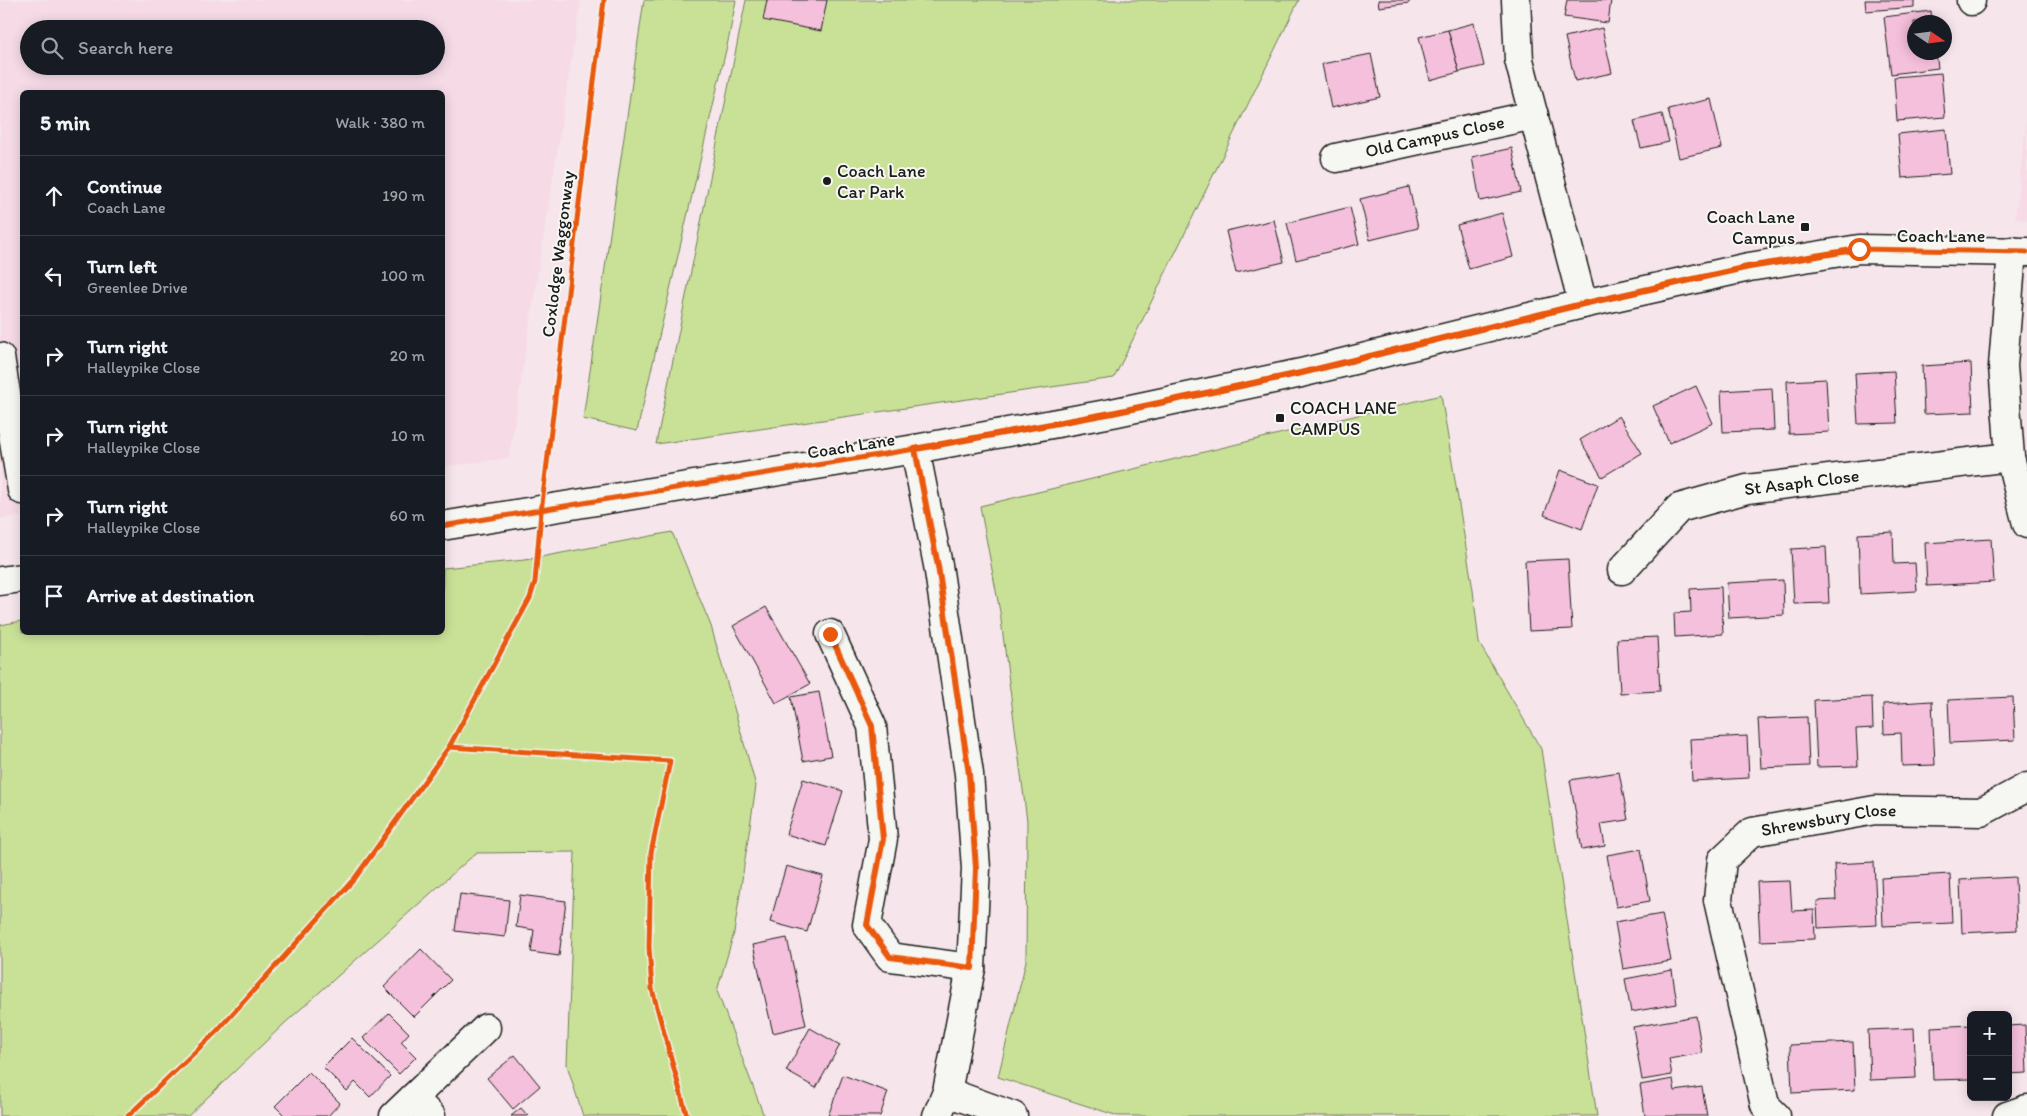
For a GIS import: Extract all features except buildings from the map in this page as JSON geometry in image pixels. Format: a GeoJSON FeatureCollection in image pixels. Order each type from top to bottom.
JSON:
{"type":"FeatureCollection","features":[{"type":"Feature","properties":{"kind":"street"},"geometry":{"type":"LineString","coordinates":[[1516,0],[1519,60],[1582,304]]}},
{"type":"Feature","properties":{"kind":"street","name":"Old Campus Close"},"geometry":{"type":"LineString","coordinates":[[1336,158],[1534,115]]}},
{"type":"Feature","properties":{"kind":"street","name":"Coach Lane"},"geometry":{"type":"LineString","coordinates":[[445,526],[915,449],[1112,413],[1292,375],[1582,304],[1748,267],[1859,249],[2019,251]]}},
{"type":"Feature","properties":{"kind":"street"},"geometry":{"type":"LineString","coordinates":[[2019,251],[2003,366],[2010,458],[2027,524]]}},
{"type":"Feature","properties":{"kind":"street"},"geometry":{"type":"LineString","coordinates":[[0,357],[20,478]]}},
{"type":"Feature","properties":{"kind":"street"},"geometry":{"type":"LineString","coordinates":[[915,449],[938,566],[969,774],[976,868],[972,968],[942,1104],[1012,1116]]}},
{"type":"Feature","properties":{"kind":"street","name":"St Asaph Close"},"geometry":{"type":"LineString","coordinates":[[1622,570],[1679,508],[1747,489],[2010,458]]}},
{"type":"Feature","properties":{"kind":"street"},"geometry":{"type":"LineString","coordinates":[[0,580],[20,578]]}},
{"type":"Feature","properties":{"kind":"street"},"geometry":{"type":"LineString","coordinates":[[830,634],[872,726],[883,839],[867,925],[890,957],[972,968]]}},
{"type":"Feature","properties":{"kind":"street","name":"Shrewsbury Close"},"geometry":{"type":"LineString","coordinates":[[1776,1116],[1765,1105],[1718,900],[1722,860],[1752,832],[1875,810],[1982,812],[2027,787]]}},
{"type":"Feature","properties":{"kind":"street"},"geometry":{"type":"LineString","coordinates":[[413,1110],[486,1028]]}},
{"type":"Feature","properties":{"kind":"street"},"geometry":{"type":"LineString","coordinates":[[2007,1116],[2027,1109]]}},
{"type":"Feature","properties":{"kind":"shaded area"},"geometry":{"type":"Polygon","coordinates":[[[0,0],[581,0],[509,458],[445,467],[445,90],[20,90],[20,516],[0,519],[0,0]]]}},
{"type":"Feature","properties":{"kind":"shaded area"},"geometry":{"type":"Polygon","coordinates":[[[2027,113],[2027,221],[2015,218],[2027,113]]]}},
{"type":"Feature","properties":{"kind":"green space"},"geometry":{"type":"Polygon","coordinates":[[[644,0],[736,0],[637,431],[583,419],[644,0]]]}},
{"type":"Feature","properties":{"kind":"green space"},"geometry":{"type":"Polygon","coordinates":[[[746,0],[1299,0],[1114,378],[656,444],[746,0]]]}},
{"type":"Feature","properties":{"kind":"green space"},"geometry":{"type":"Polygon","coordinates":[[[1441,395],[1473,590],[1479,643],[1541,749],[1597,1116],[1118,1116],[998,1077],[1026,961],[1027,821],[1000,612],[980,506],[1441,395]]]}},
{"type":"Feature","properties":{"kind":"green space"},"geometry":{"type":"Polygon","coordinates":[[[672,532],[711,626],[756,786],[734,933],[717,991],[764,1116],[583,1116],[567,1065],[575,852],[476,853],[285,1023],[188,1116],[0,1116],[0,625],[20,621],[20,635],[445,635],[445,568],[525,560],[672,532]]]}},
{"type":"Feature","properties":{"kind":"cycle path","name":"Coxlodge Waggonway"},"geometry":{"type":"LineString","coordinates":[[128,1116],[217,1031],[355,878],[449,747],[530,598],[535,582],[541,512],[604,0]]}},
{"type":"Feature","properties":{"kind":"cycle path"},"geometry":{"type":"LineString","coordinates":[[445,526],[915,449],[1112,413],[1301,373],[1583,304],[1749,267],[1859,249],[2027,252]]}},
{"type":"Feature","properties":{"kind":"cycle path"},"geometry":{"type":"LineString","coordinates":[[449,747],[670,761],[651,853],[649,947],[652,989],[687,1116]]}},
{"type":"Feature","properties":{"kind":"place","name":"Coach Lane Car Park"},"geometry":{"type":"Point","coordinates":[827,181]}},
{"type":"Feature","properties":{"kind":"place","name":"Coach Lane Campus"},"geometry":{"type":"Point","coordinates":[1805,227]}},
{"type":"Feature","properties":{"kind":"place","name":"COACH LANE CAMPUS"},"geometry":{"type":"Point","coordinates":[1280,418]}},
{"type":"Feature","properties":{"kind":"route"},"geometry":{"type":"LineString","coordinates":[[830,634],[872,726],[883,839],[867,925],[890,957],[972,968],[976,868],[969,774],[938,566],[915,449],[1112,413],[1301,373],[1582,304],[1748,267],[1859,249]]}}]}
